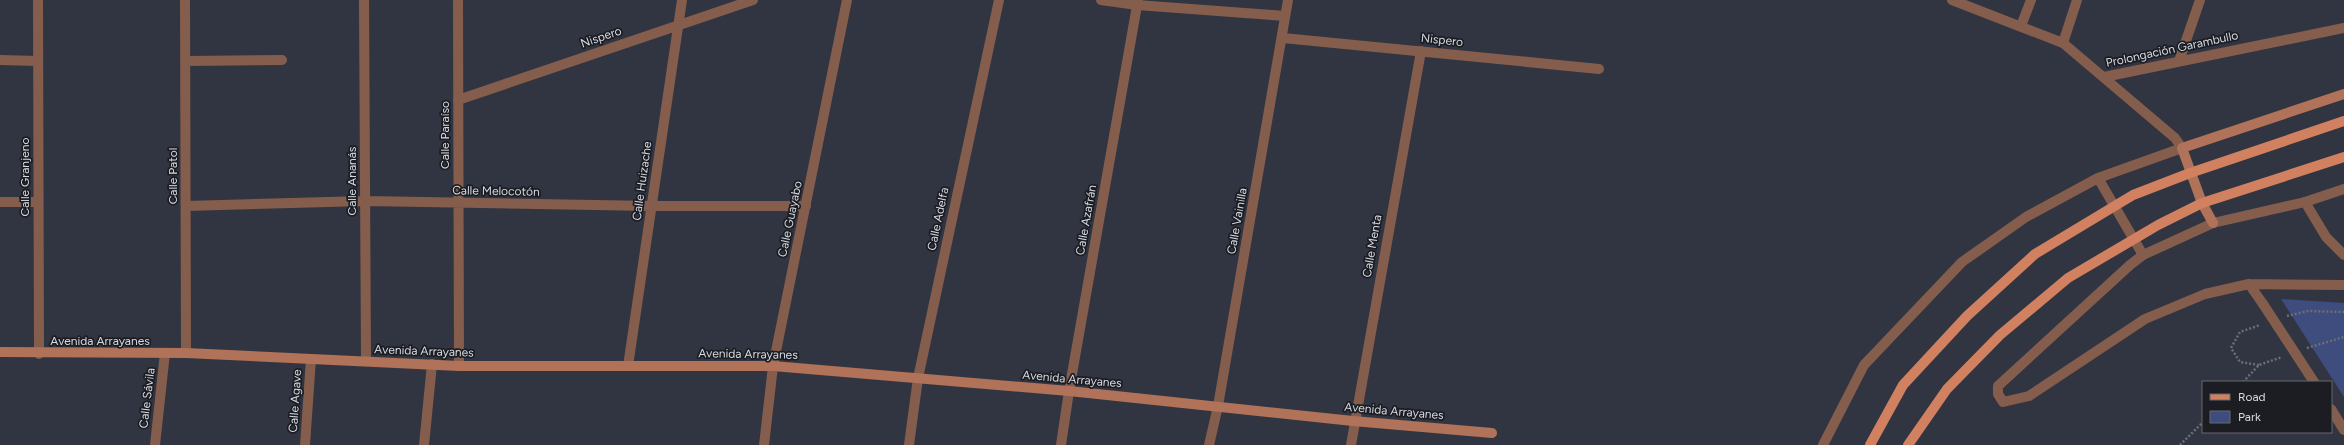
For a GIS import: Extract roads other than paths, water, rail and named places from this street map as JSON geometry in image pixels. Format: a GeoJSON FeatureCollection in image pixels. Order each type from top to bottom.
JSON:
{"type":"FeatureCollection","features":[{"type":"Feature","properties":{"kind":"main road"},"geometry":{"type":"LineString","coordinates":[[2212,223],[2190,173],[2182,148],[2344,94]]}},
{"type":"Feature","properties":{"kind":"main road"},"geometry":{"type":"LineString","coordinates":[[1870,445],[1903,384],[1967,316],[2035,254],[2133,195],[2190,173],[2344,121]]}},
{"type":"Feature","properties":{"kind":"main road"},"geometry":{"type":"LineString","coordinates":[[1908,445],[1947,389],[2000,335],[2068,278],[2134,239],[2202,203],[2344,157]]}},
{"type":"Feature","properties":{"kind":"main road","name":"Avenida Arrayanes"},"geometry":{"type":"LineString","coordinates":[[0,352],[39,354],[186,353],[459,366],[773,366],[1069,391],[1353,421],[1492,433]]}},
{"type":"Feature","properties":{"kind":"street","name":"Calle Granjeno"},"geometry":{"type":"LineString","coordinates":[[38,0],[39,354]]}},
{"type":"Feature","properties":{"kind":"street","name":"Calle Patol"},"geometry":{"type":"LineString","coordinates":[[185,0],[186,353]]}},
{"type":"Feature","properties":{"kind":"street","name":"Calle Ananás"},"geometry":{"type":"LineString","coordinates":[[364,0],[366,361]]}},
{"type":"Feature","properties":{"kind":"street","name":"Calle Paraíso"},"geometry":{"type":"LineString","coordinates":[[458,0],[459,366]]}},
{"type":"Feature","properties":{"kind":"street","name":"Calle Huizache"},"geometry":{"type":"LineString","coordinates":[[628,366],[682,0]]}},
{"type":"Feature","properties":{"kind":"street","name":"Nispero"},"geometry":{"type":"LineString","coordinates":[[458,100],[753,0]]}},
{"type":"Feature","properties":{"kind":"street","name":"Calle Guayabo"},"geometry":{"type":"LineString","coordinates":[[764,445],[773,366],[847,0]]}},
{"type":"Feature","properties":{"kind":"street","name":"Calle Adelfa"},"geometry":{"type":"LineString","coordinates":[[909,445],[918,378],[998,0]]}},
{"type":"Feature","properties":{"kind":"street"},"geometry":{"type":"LineString","coordinates":[[1101,0],[1138,2],[1285,16]]}},
{"type":"Feature","properties":{"kind":"street","name":"Calle Vainilla"},"geometry":{"type":"LineString","coordinates":[[1209,445],[1218,406],[1283,38],[1288,0]]}},
{"type":"Feature","properties":{"kind":"street","name":"Prolongación Garambullo"},"geometry":{"type":"LineString","coordinates":[[1952,0],[2021,26],[2063,44],[2104,77],[2344,28]]}},
{"type":"Feature","properties":{"kind":"street"},"geometry":{"type":"LineString","coordinates":[[2021,26],[2031,0]]}},
{"type":"Feature","properties":{"kind":"street"},"geometry":{"type":"LineString","coordinates":[[2063,44],[2077,0]]}},
{"type":"Feature","properties":{"kind":"street"},"geometry":{"type":"LineString","coordinates":[[2179,61],[2200,0]]}},
{"type":"Feature","properties":{"kind":"street","name":"Calle Azafrán"},"geometry":{"type":"LineString","coordinates":[[1062,445],[1069,391],[1138,2]]}},
{"type":"Feature","properties":{"kind":"street","name":"Nispero"},"geometry":{"type":"LineString","coordinates":[[1283,38],[1599,69]]}},
{"type":"Feature","properties":{"kind":"street","name":"Calle Menta"},"geometry":{"type":"LineString","coordinates":[[1350,445],[1353,421],[1420,51]]}},
{"type":"Feature","properties":{"kind":"street"},"geometry":{"type":"LineString","coordinates":[[0,60],[38,61]]}},
{"type":"Feature","properties":{"kind":"street"},"geometry":{"type":"LineString","coordinates":[[186,61],[282,60]]}},
{"type":"Feature","properties":{"kind":"street"},"geometry":{"type":"LineString","coordinates":[[1822,445],[1864,365],[1962,262],[2026,217],[2098,178],[2182,148],[2175,138],[2104,77]]}},
{"type":"Feature","properties":{"kind":"street"},"geometry":{"type":"LineString","coordinates":[[2098,178],[2143,255]]}},
{"type":"Feature","properties":{"kind":"street"},"geometry":{"type":"LineString","coordinates":[[2344,189],[2305,202],[2212,223],[2143,255],[2130,265],[1998,386],[1998,394],[2003,402],[2029,396],[2145,319],[2205,294],[2249,284],[2344,285]]}},
{"type":"Feature","properties":{"kind":"street","name":"Calle Melocotón"},"geometry":{"type":"LineString","coordinates":[[186,206],[365,201],[652,206],[806,206]]}},
{"type":"Feature","properties":{"kind":"street"},"geometry":{"type":"LineString","coordinates":[[0,202],[38,202]]}},
{"type":"Feature","properties":{"kind":"street"},"geometry":{"type":"LineString","coordinates":[[2305,202],[2326,237],[2344,255]]}},
{"type":"Feature","properties":{"kind":"street"},"geometry":{"type":"LineString","coordinates":[[2249,284],[2313,381]]}},
{"type":"Feature","properties":{"kind":"street","name":"Calle Sávila"},"geometry":{"type":"LineString","coordinates":[[155,445],[165,353]]}},
{"type":"Feature","properties":{"kind":"street","name":"Calle Agave"},"geometry":{"type":"LineString","coordinates":[[305,445],[311,359]]}},
{"type":"Feature","properties":{"kind":"street"},"geometry":{"type":"LineString","coordinates":[[424,445],[432,364]]}},
{"type":"Feature","properties":{"kind":"street"},"geometry":{"type":"LineString","coordinates":[[2332,411],[2344,430]]}}]}
